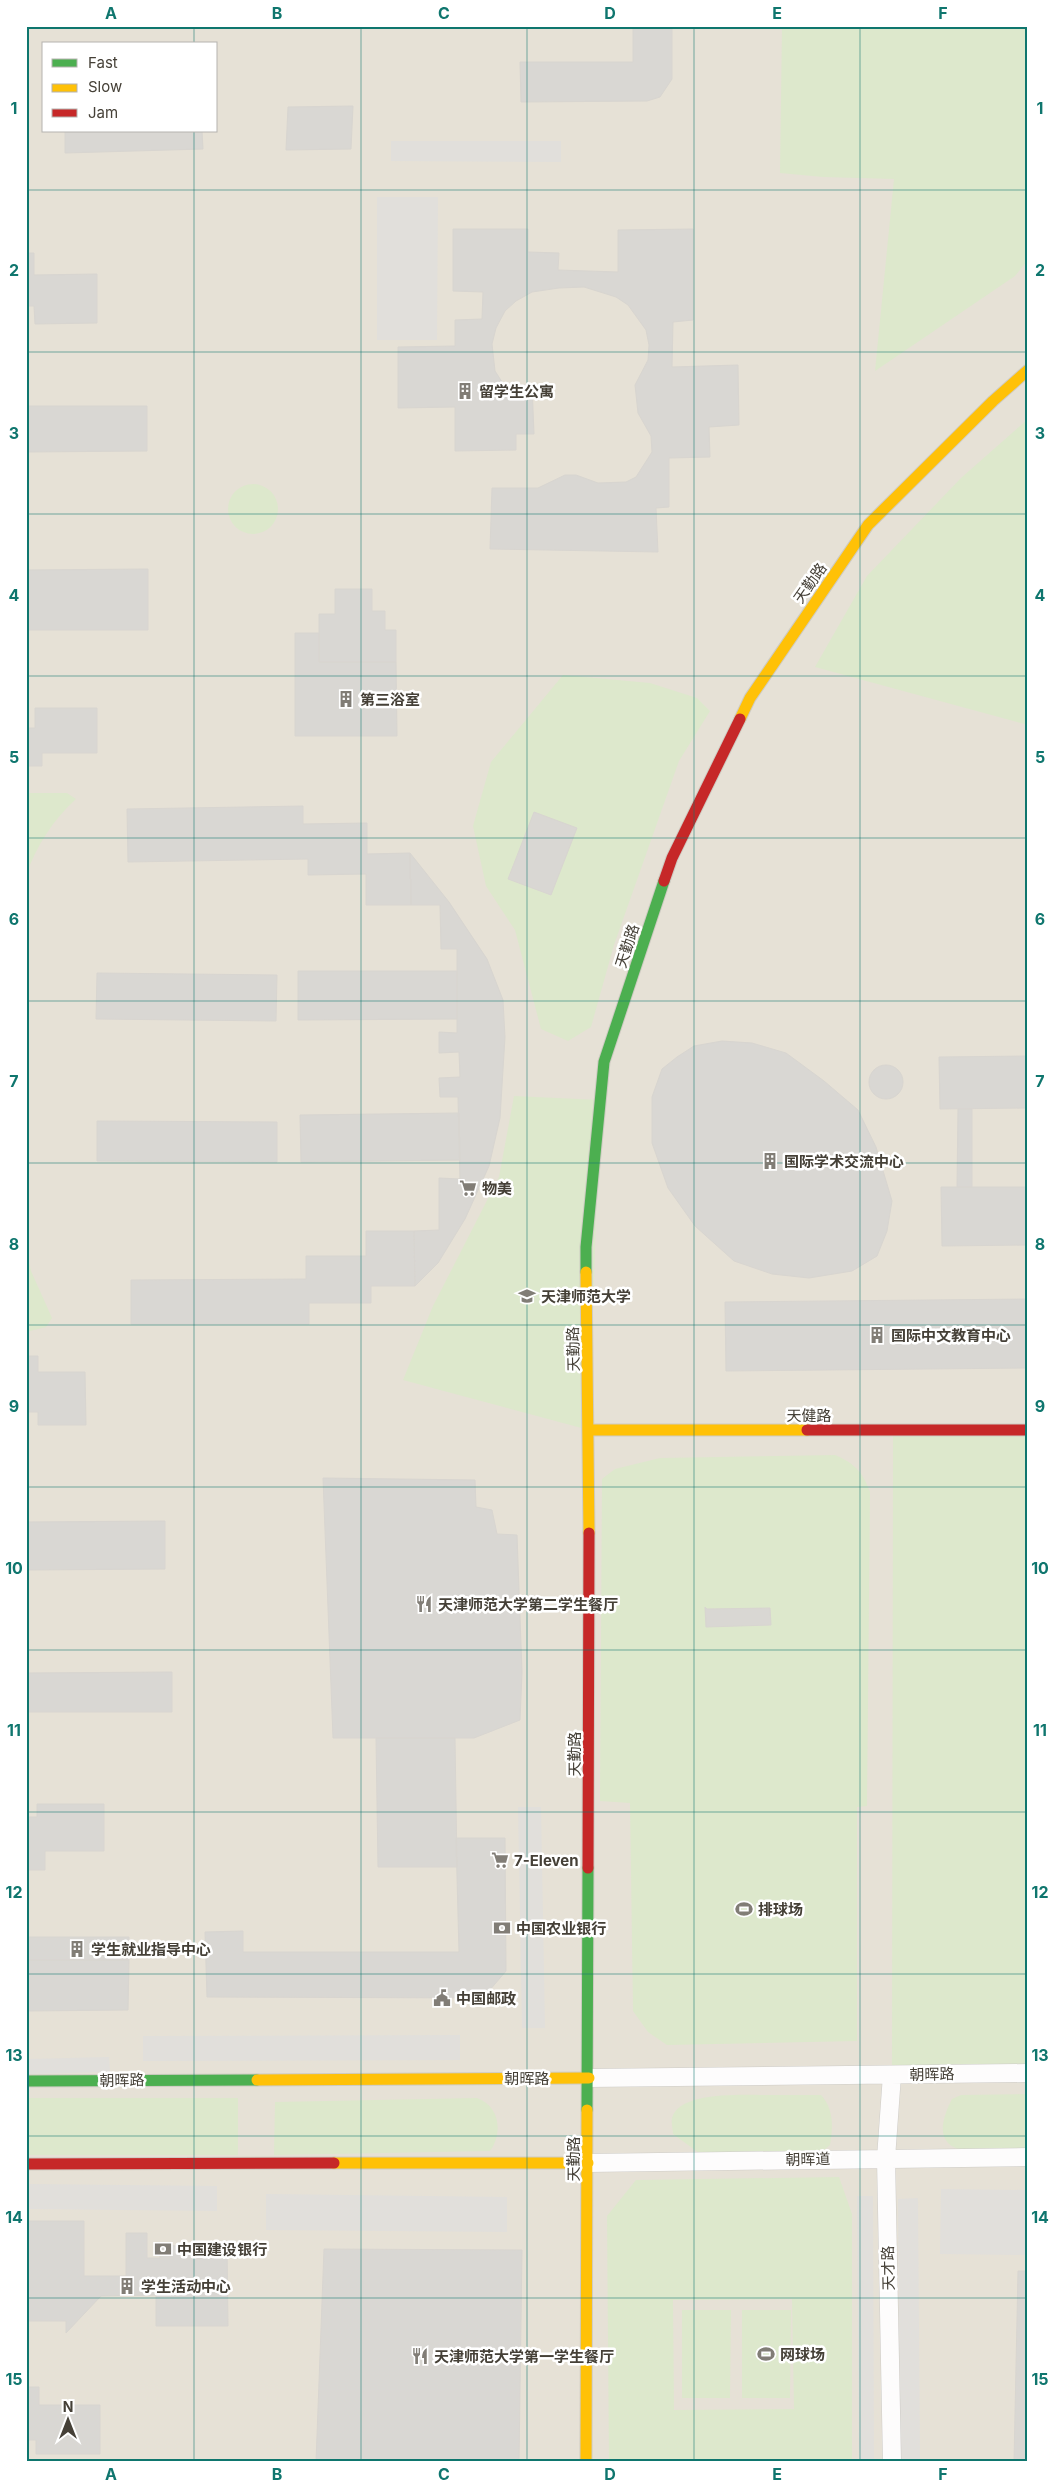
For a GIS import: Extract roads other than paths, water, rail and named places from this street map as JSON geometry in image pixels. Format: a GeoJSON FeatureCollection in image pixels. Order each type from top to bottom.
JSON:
{"type":"FeatureCollection","features":[{"type":"Feature","properties":{"kind":"street","name":"天勤路"},"geometry":{"type":"LineString","coordinates":[[586,2462],[589,2078],[589,1430],[586,1246],[604,1062],[672,858],[750,698],[868,525],[993,401],[1028,370]]}},
{"type":"Feature","properties":{"kind":"street","name":"天健路"},"geometry":{"type":"LineString","coordinates":[[589,1430],[1028,1430]]}},
{"type":"Feature","properties":{"kind":"street","name":"朝晖路"},"geometry":{"type":"LineString","coordinates":[[26,2080],[589,2078],[1028,2073]]}},
{"type":"Feature","properties":{"kind":"street","name":"天才路"},"geometry":{"type":"LineString","coordinates":[[892,2074],[886,2158],[892,2462]]}},
{"type":"Feature","properties":{"kind":"street","name":"朝晖道"},"geometry":{"type":"LineString","coordinates":[[588,2163],[1028,2157]]}},
{"type":"Feature","properties":{"kind":"street"},"geometry":{"type":"LineString","coordinates":[[26,2164],[588,2163]]}},
{"type":"Feature","properties":{"kind":"place","name":"留学生公寓"},"geometry":{"type":"Point","coordinates":[465,391]}},
{"type":"Feature","properties":{"kind":"place","name":"第三浴室"},"geometry":{"type":"Point","coordinates":[346,699]}},
{"type":"Feature","properties":{"kind":"place","name":"国际学术交流中心"},"geometry":{"type":"Point","coordinates":[770,1161]}},
{"type":"Feature","properties":{"kind":"place","name":"物美"},"geometry":{"type":"Point","coordinates":[468,1188]}},
{"type":"Feature","properties":{"kind":"place","name":"天津师范大学"},"geometry":{"type":"Point","coordinates":[527,1296]}},
{"type":"Feature","properties":{"kind":"place","name":"国际中文教育中心"},"geometry":{"type":"Point","coordinates":[877,1335]}},
{"type":"Feature","properties":{"kind":"place","name":"天津师范大学第二学生餐厅"},"geometry":{"type":"Point","coordinates":[424,1604]}},
{"type":"Feature","properties":{"kind":"place","name":"7-Eleven"},"geometry":{"type":"Point","coordinates":[500,1860]}},
{"type":"Feature","properties":{"kind":"place","name":"排球场"},"geometry":{"type":"Point","coordinates":[744,1909]}},
{"type":"Feature","properties":{"kind":"place","name":"中国农业银行"},"geometry":{"type":"Point","coordinates":[502,1928]}},
{"type":"Feature","properties":{"kind":"place","name":"学生就业指导中心"},"geometry":{"type":"Point","coordinates":[77,1949]}},
{"type":"Feature","properties":{"kind":"place","name":"中国邮政"},"geometry":{"type":"Point","coordinates":[442,1998]}},
{"type":"Feature","properties":{"kind":"place","name":"中国建设银行"},"geometry":{"type":"Point","coordinates":[163,2249]}},
{"type":"Feature","properties":{"kind":"place","name":"学生活动中心"},"geometry":{"type":"Point","coordinates":[127,2286]}},
{"type":"Feature","properties":{"kind":"place","name":"网球场"},"geometry":{"type":"Point","coordinates":[766,2354]}},
{"type":"Feature","properties":{"kind":"place","name":"天津师范大学第一学生餐厅"},"geometry":{"type":"Point","coordinates":[420,2356]}}]}
